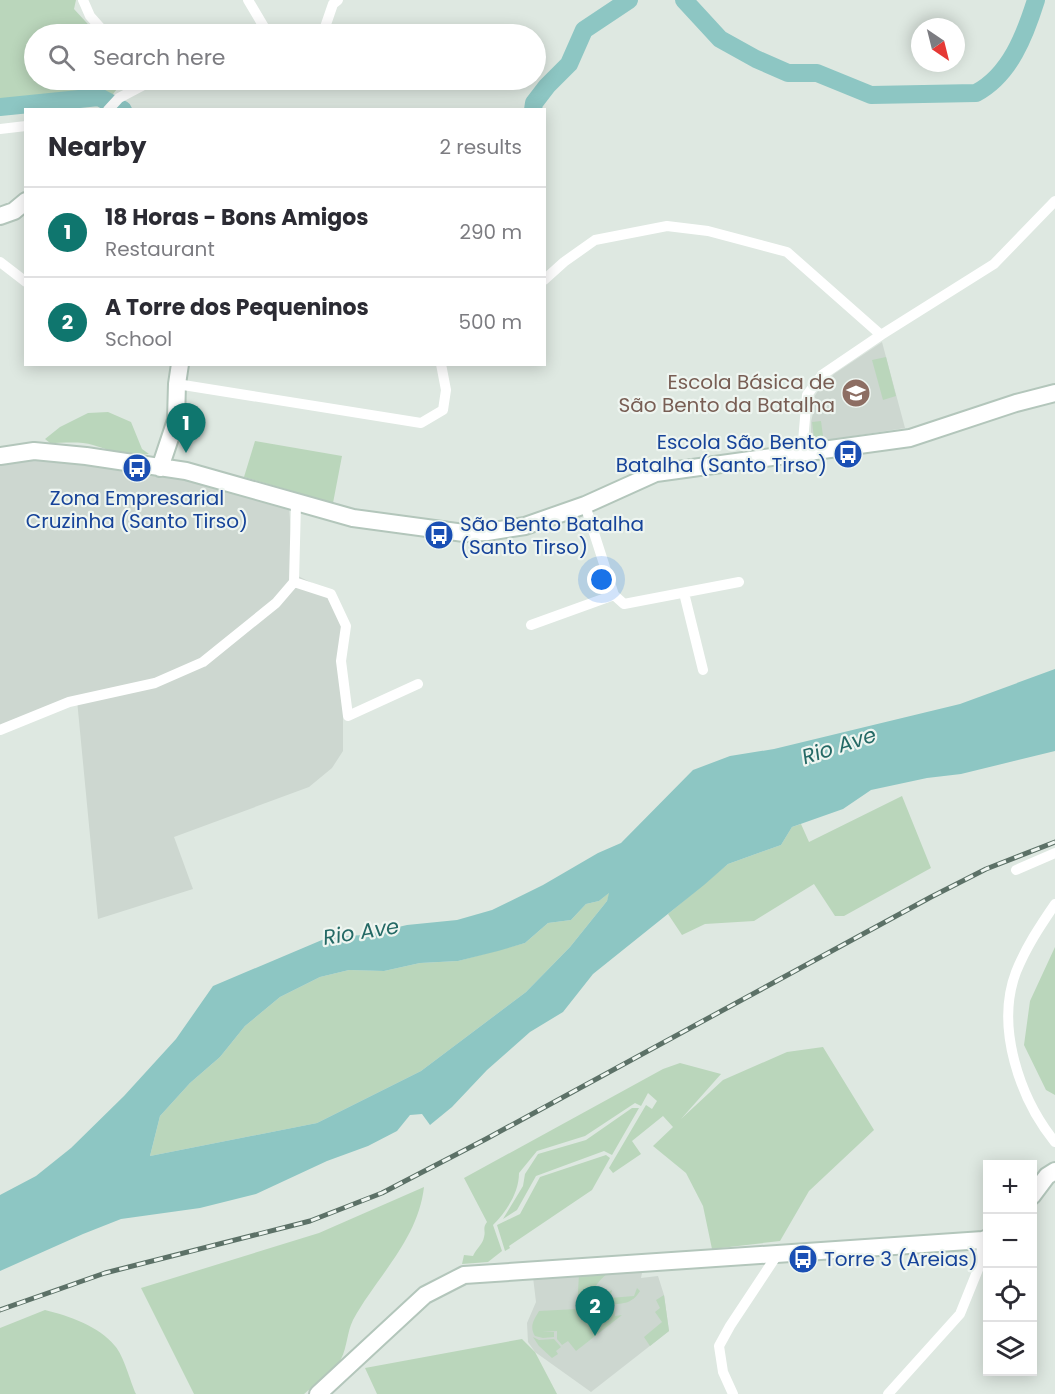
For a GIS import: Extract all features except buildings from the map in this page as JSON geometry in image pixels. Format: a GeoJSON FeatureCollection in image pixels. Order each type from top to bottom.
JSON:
{"type":"FeatureCollection","features":[{"type":"Feature","properties":{"kind":"street"},"geometry":{"type":"LineString","coordinates":[[83,0],[90,16],[97,24]]}},
{"type":"Feature","properties":{"kind":"street"},"geometry":{"type":"LineString","coordinates":[[248,0],[259,24]]}},
{"type":"Feature","properties":{"kind":"street"},"geometry":{"type":"LineString","coordinates":[[326,24],[333,4],[338,0]]}},
{"type":"Feature","properties":{"kind":"street"},"geometry":{"type":"LineString","coordinates":[[109,108],[119,98],[132,90]]}},
{"type":"Feature","properties":{"kind":"street"},"geometry":{"type":"LineString","coordinates":[[0,129],[24,126]]}},
{"type":"Feature","properties":{"kind":"street"},"geometry":{"type":"LineString","coordinates":[[802,453],[807,395],[822,375],[881,334],[994,264],[1055,201]]}},
{"type":"Feature","properties":{"kind":"street"},"geometry":{"type":"LineString","coordinates":[[0,216],[14,211],[24,203]]}},
{"type":"Feature","properties":{"kind":"street"},"geometry":{"type":"LineString","coordinates":[[546,278],[564,262],[596,240],[667,226],[708,231],[787,252],[881,334]]}},
{"type":"Feature","properties":{"kind":"street"},"geometry":{"type":"LineString","coordinates":[[0,262],[24,280]]}},
{"type":"Feature","properties":{"kind":"street"},"geometry":{"type":"LineString","coordinates":[[160,468],[176,420],[180,366]]}},
{"type":"Feature","properties":{"kind":"street"},"geometry":{"type":"LineString","coordinates":[[177,384],[421,423],[443,410],[446,390],[441,366]]}},
{"type":"Feature","properties":{"kind":"street"},"geometry":{"type":"LineString","coordinates":[[0,456],[34,451],[86,456],[186,471],[353,518],[464,533],[487,532],[525,526],[585,505],[656,473],[910,438],[1016,403],[1055,393]]}},
{"type":"Feature","properties":{"kind":"street"},"geometry":{"type":"LineString","coordinates":[[0,730],[69,702],[155,683],[203,662],[276,603],[294,582],[296,503]]}},
{"type":"Feature","properties":{"kind":"street"},"geometry":{"type":"LineString","coordinates":[[585,505],[614,595],[624,604],[739,582]]}},
{"type":"Feature","properties":{"kind":"street"},"geometry":{"type":"LineString","coordinates":[[294,582],[331,594],[346,626],[341,661],[348,716],[418,684]]}},
{"type":"Feature","properties":{"kind":"street"},"geometry":{"type":"LineString","coordinates":[[684,593],[703,670]]}},
{"type":"Feature","properties":{"kind":"street"},"geometry":{"type":"LineString","coordinates":[[531,625],[614,595]]}},
{"type":"Feature","properties":{"kind":"street"},"geometry":{"type":"LineString","coordinates":[[1016,870],[1055,853]]}},
{"type":"Feature","properties":{"kind":"street"},"geometry":{"type":"LineString","coordinates":[[1055,904],[1029,944],[1015,975],[1010,1007],[1011,1048],[1021,1086],[1045,1130],[1055,1142]]}},
{"type":"Feature","properties":{"kind":"street"},"geometry":{"type":"LineString","coordinates":[[1037,1189],[1047,1176],[1055,1171]]}},
{"type":"Feature","properties":{"kind":"street"},"geometry":{"type":"LineString","coordinates":[[318,1394],[425,1295],[464,1275],[983,1239]]}},
{"type":"Feature","properties":{"kind":"street"},"geometry":{"type":"LineString","coordinates":[[888,1394],[960,1314],[979,1267],[983,1248]]}},
{"type":"Feature","properties":{"kind":"street"},"geometry":{"type":"LineString","coordinates":[[733,1394],[723,1372],[719,1346],[777,1255]]}},
{"type":"Feature","properties":{"kind":"shaded area","name":"Escola Básica de São Bento da Batalha"},"geometry":{"type":"Polygon","coordinates":[[[882,342],[905,428],[815,442],[811,439],[811,422],[816,399],[814,397],[820,388],[834,374],[882,342]]]}},
{"type":"Feature","properties":{"kind":"shaded area"},"geometry":{"type":"Polygon","coordinates":[[[38,458],[114,465],[210,483],[289,507],[294,574],[332,593],[348,625],[343,661],[343,751],[332,768],[309,787],[174,837],[193,889],[98,919],[77,700],[0,732],[0,463],[38,458]]]}},
{"type":"Feature","properties":{"kind":"shaded area"},"geometry":{"type":"Polygon","coordinates":[[[639,1271],[642,1273],[641,1278],[658,1276],[664,1295],[669,1331],[591,1392],[535,1352],[528,1342],[527,1323],[536,1302],[533,1277],[639,1271]]]}},
{"type":"Feature","properties":{"kind":"green space"},"geometry":{"type":"Polygon","coordinates":[[[0,0],[76,0],[74,9],[88,24],[24,24],[24,90],[116,90],[109,99],[97,95],[0,105],[0,0]]]}},
{"type":"Feature","properties":{"kind":"green space"},"geometry":{"type":"Polygon","coordinates":[[[886,357],[896,396],[883,400],[872,360],[886,357]]]}},
{"type":"Feature","properties":{"kind":"green space"},"geometry":{"type":"Polygon","coordinates":[[[108,412],[131,422],[142,449],[149,454],[120,452],[83,443],[50,443],[45,439],[60,427],[88,413],[108,412]]]}},
{"type":"Feature","properties":{"kind":"green space"},"geometry":{"type":"Polygon","coordinates":[[[821,421],[823,436],[814,438],[812,422],[821,421]]]}},
{"type":"Feature","properties":{"kind":"green space"},"geometry":{"type":"Polygon","coordinates":[[[255,441],[342,456],[333,503],[244,477],[255,441]]]}},
{"type":"Feature","properties":{"kind":"green space"},"geometry":{"type":"Polygon","coordinates":[[[902,796],[931,868],[844,916],[835,916],[814,884],[754,921],[705,924],[682,935],[668,914],[728,864],[781,845],[792,827],[801,824],[809,842],[902,796]]]}},
{"type":"Feature","properties":{"kind":"green space"},"geometry":{"type":"Polygon","coordinates":[[[610,892],[607,901],[570,947],[526,992],[421,1071],[317,1123],[150,1156],[160,1116],[190,1083],[220,1057],[245,1026],[280,997],[320,977],[349,970],[384,971],[420,963],[458,961],[525,943],[548,923],[571,920],[586,904],[599,901],[610,892]]]}},
{"type":"Feature","properties":{"kind":"green space"},"geometry":{"type":"Polygon","coordinates":[[[1055,947],[1055,1095],[1046,1090],[1024,1045],[1030,1001],[1055,947]]]}},
{"type":"Feature","properties":{"kind":"green space"},"geometry":{"type":"Polygon","coordinates":[[[823,1047],[874,1130],[809,1191],[780,1241],[712,1249],[703,1206],[686,1173],[653,1146],[673,1127],[663,1116],[632,1141],[641,1154],[613,1173],[609,1168],[646,1105],[652,1109],[657,1101],[648,1093],[641,1106],[635,1103],[585,1136],[537,1151],[519,1173],[517,1188],[511,1202],[493,1225],[502,1251],[488,1262],[462,1264],[464,1255],[473,1256],[482,1242],[487,1222],[464,1178],[663,1069],[680,1063],[721,1074],[681,1119],[723,1080],[787,1052],[823,1047]]]}},
{"type":"Feature","properties":{"kind":"green space"},"geometry":{"type":"Polygon","coordinates":[[[632,1108],[639,1108],[612,1155],[604,1151],[536,1176],[517,1210],[503,1219],[523,1186],[525,1174],[538,1154],[586,1140],[632,1108]]]}},
{"type":"Feature","properties":{"kind":"green space"},"geometry":{"type":"Polygon","coordinates":[[[606,1155],[610,1158],[592,1190],[505,1251],[497,1225],[520,1214],[540,1177],[606,1155]]]}},
{"type":"Feature","properties":{"kind":"green space"},"geometry":{"type":"Polygon","coordinates":[[[424,1187],[414,1224],[353,1320],[343,1355],[329,1372],[304,1394],[194,1394],[141,1288],[319,1233],[424,1187]]]}},
{"type":"Feature","properties":{"kind":"green space"},"geometry":{"type":"Polygon","coordinates":[[[608,1273],[597,1284],[593,1295],[599,1304],[614,1310],[615,1316],[622,1315],[576,1351],[568,1341],[562,1345],[557,1339],[557,1331],[542,1332],[554,1332],[554,1337],[535,1336],[532,1326],[539,1311],[577,1309],[579,1274],[608,1273]]]}},
{"type":"Feature","properties":{"kind":"green space"},"geometry":{"type":"Polygon","coordinates":[[[637,1288],[640,1291],[627,1302],[611,1305],[605,1300],[605,1294],[612,1290],[610,1298],[634,1296],[637,1288]]]}},
{"type":"Feature","properties":{"kind":"green space"},"geometry":{"type":"Polygon","coordinates":[[[664,1295],[669,1331],[650,1346],[644,1337],[662,1322],[655,1312],[660,1308],[656,1300],[664,1295]]]}},
{"type":"Feature","properties":{"kind":"green space"},"geometry":{"type":"Polygon","coordinates":[[[45,1310],[92,1327],[108,1339],[121,1356],[136,1394],[0,1394],[0,1328],[45,1310]]]}},
{"type":"Feature","properties":{"kind":"green space"},"geometry":{"type":"Polygon","coordinates":[[[533,1337],[539,1340],[554,1339],[561,1347],[556,1351],[558,1354],[552,1358],[533,1337]]]}},
{"type":"Feature","properties":{"kind":"green space"},"geometry":{"type":"Polygon","coordinates":[[[522,1339],[535,1352],[557,1394],[377,1394],[365,1368],[522,1339]]]}},
{"type":"Feature","properties":{"kind":"water","name":"Rio Ave"},"geometry":{"type":"Polygon","coordinates":[[[1055,669],[1055,751],[961,774],[927,778],[871,790],[843,809],[792,827],[781,845],[728,864],[593,974],[563,1012],[530,1032],[487,1070],[452,1107],[430,1125],[422,1114],[410,1115],[397,1131],[368,1146],[327,1161],[256,1194],[200,1208],[121,1219],[0,1271],[0,1195],[36,1176],[71,1148],[124,1096],[176,1039],[213,986],[329,937],[364,935],[407,925],[457,920],[492,910],[621,843],[693,770],[730,756],[774,749],[960,704],[1055,669]],[[609,893],[599,901],[586,904],[571,920],[548,923],[525,943],[498,951],[458,961],[420,963],[384,971],[349,970],[320,977],[280,997],[245,1026],[220,1057],[190,1083],[160,1116],[150,1156],[317,1123],[421,1071],[526,992],[570,947],[607,901],[609,893]]]}},
{"type":"Feature","properties":{"kind":"waterway"},"geometry":{"type":"LineString","coordinates":[[546,87],[569,64],[584,30],[629,0]]}},
{"type":"Feature","properties":{"kind":"waterway"},"geometry":{"type":"LineString","coordinates":[[684,0],[720,39],[756,59],[788,73],[817,73],[871,95],[976,93],[998,76],[1015,53],[1036,0]]}},
{"type":"Feature","properties":{"kind":"waterway"},"geometry":{"type":"LineString","coordinates":[[533,108],[534,103],[544,90]]}},
{"type":"Feature","properties":{"kind":"waterway"},"geometry":{"type":"LineString","coordinates":[[0,107],[99,97],[119,108]]}},
{"type":"Feature","properties":{"kind":"railway"},"geometry":{"type":"LineString","coordinates":[[0,1310],[105,1273],[310,1221],[382,1193],[486,1139],[931,897],[986,869],[1055,842]]}},
{"type":"Feature","properties":{"kind":"place","name":"Escola Básica de São Bento da Batalha"},"geometry":{"type":"Point","coordinates":[856,393]}},
{"type":"Feature","properties":{"kind":"place","name":"18 Horas - Bons Amigos"},"geometry":{"type":"Point","coordinates":[186,453]}},
{"type":"Feature","properties":{"kind":"place","name":"Escola São Bento Batalha (Santo Tirso)"},"geometry":{"type":"Point","coordinates":[848,454]}},
{"type":"Feature","properties":{"kind":"place","name":"Zona Empresarial Cruzinha (Santo Tirso)"},"geometry":{"type":"Point","coordinates":[137,468]}},
{"type":"Feature","properties":{"kind":"place","name":"São Bento Batalha (Santo Tirso)"},"geometry":{"type":"Point","coordinates":[439,535]}},
{"type":"Feature","properties":{"kind":"place","name":"Torre 3 (Areias)"},"geometry":{"type":"Point","coordinates":[803,1259]}},
{"type":"Feature","properties":{"kind":"place","name":"A Torre dos Pequeninos"},"geometry":{"type":"Point","coordinates":[595,1336]}}]}
